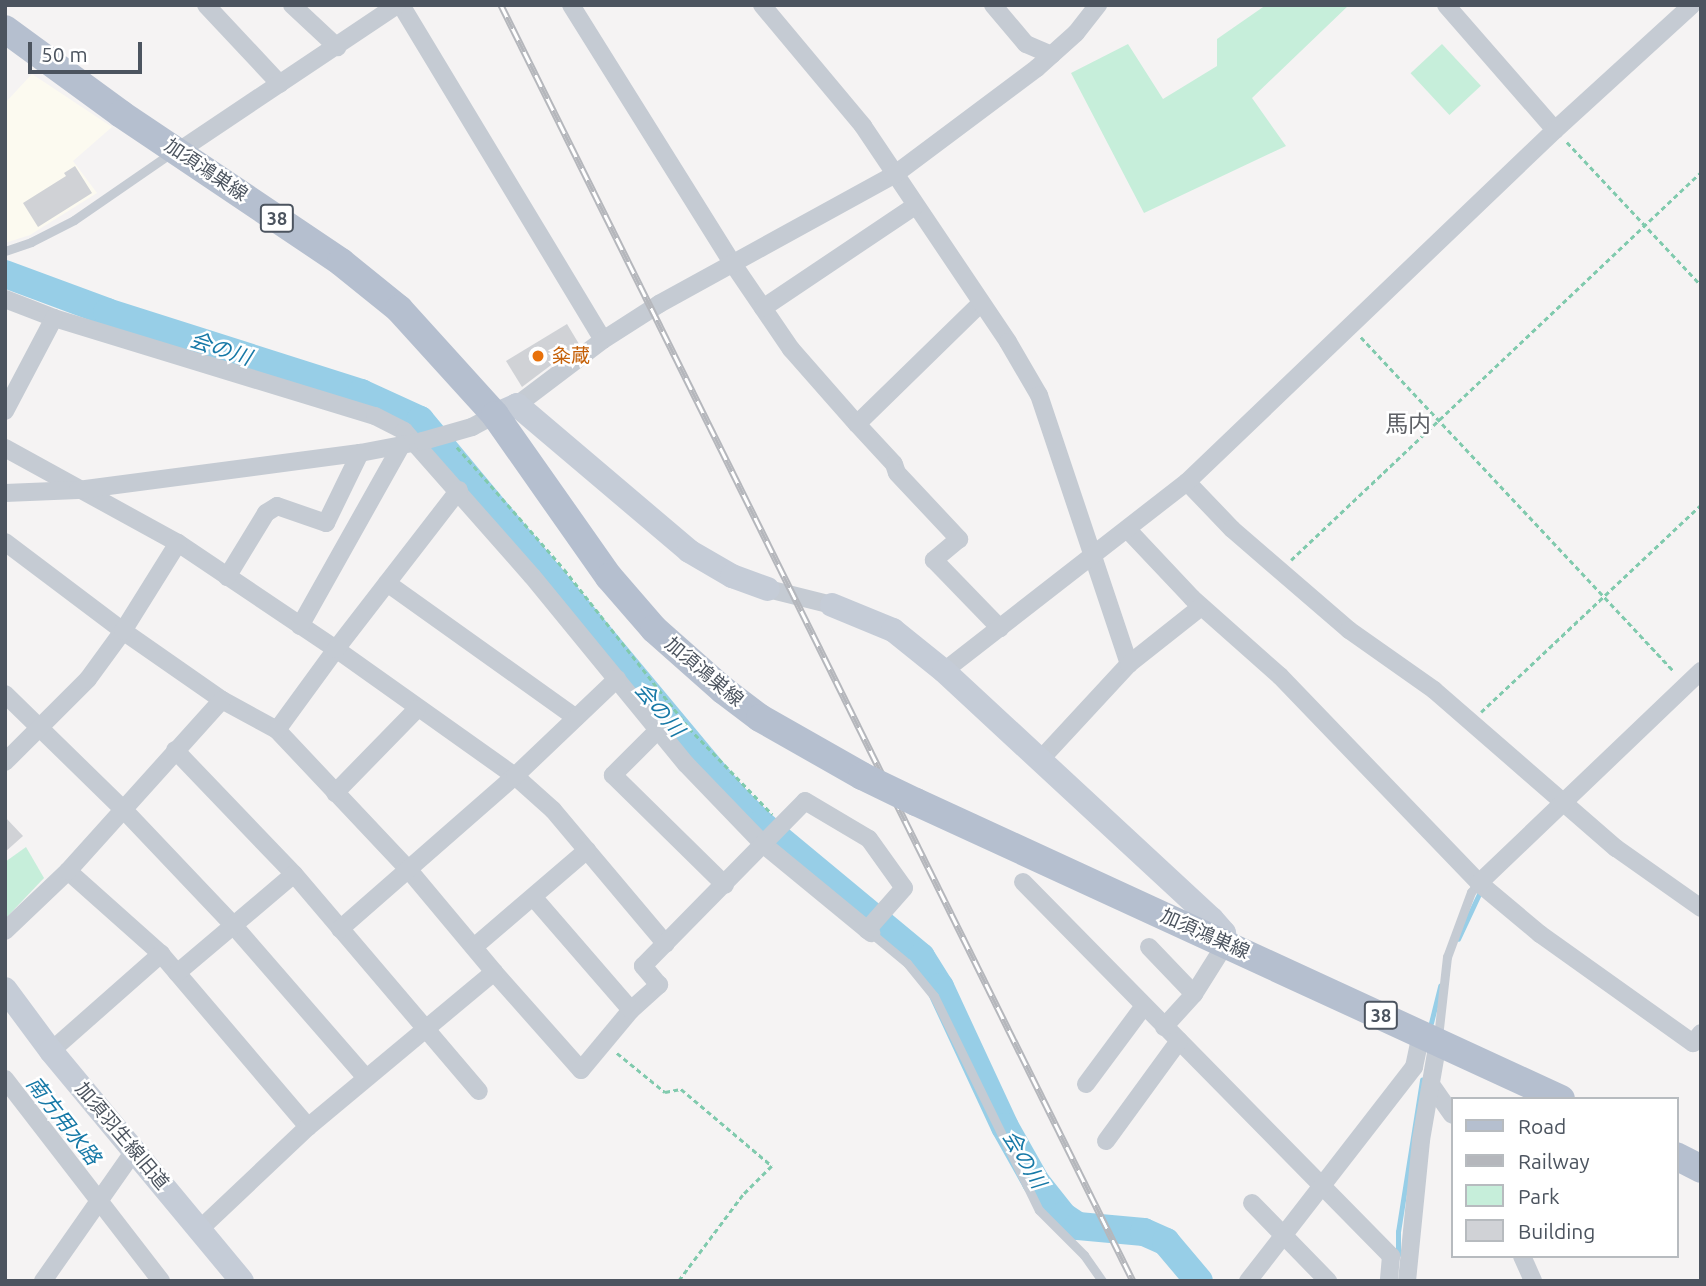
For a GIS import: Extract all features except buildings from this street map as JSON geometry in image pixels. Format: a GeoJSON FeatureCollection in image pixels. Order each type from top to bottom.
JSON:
{"type":"FeatureCollection","features":[{"type":"Feature","properties":{"kind":"main road","name":"加須鴻巣線"},"geometry":{"type":"LineString","coordinates":[[5,29],[121,114],[341,262],[398,309],[506,410],[609,577],[654,629],[723,691],[760,718],[862,776],[1226,943],[1428,1050],[1556,1097]]}},
{"type":"Feature","properties":{"kind":"main road"},"geometry":{"type":"LineString","coordinates":[[1678,1157],[1701,1169]]}},
{"type":"Feature","properties":{"kind":"street"},"geometry":{"type":"LineString","coordinates":[[206,5],[280,84]]}},
{"type":"Feature","properties":{"kind":"street"},"geometry":{"type":"LineString","coordinates":[[292,5],[337,47]]}},
{"type":"Feature","properties":{"kind":"street"},"geometry":{"type":"LineString","coordinates":[[179,151],[399,5],[603,340]]}},
{"type":"Feature","properties":{"kind":"street"},"geometry":{"type":"LineString","coordinates":[[571,5],[733,264],[791,349],[894,464],[897,473],[960,539],[934,560],[1000,628]]}},
{"type":"Feature","properties":{"kind":"street"},"geometry":{"type":"LineString","coordinates":[[762,5],[863,125],[980,304],[1008,342],[1040,395],[1129,664]]}},
{"type":"Feature","properties":{"kind":"street"},"geometry":{"type":"LineString","coordinates":[[993,5],[1026,44],[1052,55]]}},
{"type":"Feature","properties":{"kind":"street"},"geometry":{"type":"LineString","coordinates":[[5,493],[78,490],[360,453],[446,434],[506,410],[603,340],[659,304],[894,175],[1052,55],[1076,33],[1098,5]]}},
{"type":"Feature","properties":{"kind":"street"},"geometry":{"type":"LineString","coordinates":[[1446,5],[1555,130]]}},
{"type":"Feature","properties":{"kind":"street"},"geometry":{"type":"LineString","coordinates":[[944,671],[1187,482],[1555,130],[1692,5]]}},
{"type":"Feature","properties":{"kind":"street"},"geometry":{"type":"LineString","coordinates":[[763,309],[915,206]]}},
{"type":"Feature","properties":{"kind":"street"},"geometry":{"type":"LineString","coordinates":[[5,299],[54,318],[391,423],[459,491],[658,730],[774,834],[869,930],[904,888],[869,839],[805,801],[774,834],[725,886],[643,966],[659,985],[631,1010],[581,1070],[408,869],[277,730],[222,700],[123,631],[5,542]]}},
{"type":"Feature","properties":{"kind":"street"},"geometry":{"type":"LineString","coordinates":[[857,424],[980,304]]}},
{"type":"Feature","properties":{"kind":"street"},"geometry":{"type":"LineString","coordinates":[[5,411],[54,318]]}},
{"type":"Feature","properties":{"kind":"street"},"geometry":{"type":"LineString","coordinates":[[506,410],[689,551],[732,576],[768,589],[832,605],[893,630],[944,671],[1212,919],[1224,933],[1226,943],[1194,994],[1164,1027]]}},
{"type":"Feature","properties":{"kind":"street"},"geometry":{"type":"LineString","coordinates":[[300,626],[413,443]]}},
{"type":"Feature","properties":{"kind":"street"},"geometry":{"type":"LineString","coordinates":[[5,448],[178,543],[336,649],[515,776],[553,810],[666,944]]}},
{"type":"Feature","properties":{"kind":"street"},"geometry":{"type":"LineString","coordinates":[[227,576],[266,513],[277,506],[326,523],[360,453]]}},
{"type":"Feature","properties":{"kind":"street"},"geometry":{"type":"LineString","coordinates":[[1187,482],[1232,529],[1349,630],[1471,721],[1616,848],[1701,908]]}},
{"type":"Feature","properties":{"kind":"street"},"geometry":{"type":"LineString","coordinates":[[277,730],[336,649],[459,491]]}},
{"type":"Feature","properties":{"kind":"street"},"geometry":{"type":"LineString","coordinates":[[1128,530],[1201,607],[1280,677],[1479,883],[1540,934],[1693,1043],[1701,1033]]}},
{"type":"Feature","properties":{"kind":"street"},"geometry":{"type":"LineString","coordinates":[[5,762],[88,680],[123,631],[178,543]]}},
{"type":"Feature","properties":{"kind":"street"},"geometry":{"type":"LineString","coordinates":[[387,583],[576,718]]}},
{"type":"Feature","properties":{"kind":"street"},"geometry":{"type":"LineString","coordinates":[[1040,760],[1129,664],[1201,607]]}},
{"type":"Feature","properties":{"kind":"street"},"geometry":{"type":"LineString","coordinates":[[1479,883],[1701,671]]}},
{"type":"Feature","properties":{"kind":"street"},"geometry":{"type":"LineString","coordinates":[[340,929],[515,776],[617,678]]}},
{"type":"Feature","properties":{"kind":"street"},"geometry":{"type":"LineString","coordinates":[[5,694],[124,810],[234,926],[366,1079]]}},
{"type":"Feature","properties":{"kind":"street"},"geometry":{"type":"LineString","coordinates":[[5,931],[68,871],[222,700]]}},
{"type":"Feature","properties":{"kind":"street"},"geometry":{"type":"LineString","coordinates":[[335,793],[417,709]]}},
{"type":"Feature","properties":{"kind":"street"},"geometry":{"type":"LineString","coordinates":[[658,730],[613,775],[725,886]]}},
{"type":"Feature","properties":{"kind":"street"},"geometry":{"type":"LineString","coordinates":[[175,750],[294,874],[479,1091]]}},
{"type":"Feature","properties":{"kind":"street"},"geometry":{"type":"LineString","coordinates":[[474,947],[587,850]]}},
{"type":"Feature","properties":{"kind":"street"},"geometry":{"type":"LineString","coordinates":[[68,871],[161,954],[308,1127]]}},
{"type":"Feature","properties":{"kind":"street"},"geometry":{"type":"LineString","coordinates":[[177,973],[294,874]]}},
{"type":"Feature","properties":{"kind":"street"},"geometry":{"type":"LineString","coordinates":[[1023,882],[1391,1256],[1389,1281]]}},
{"type":"Feature","properties":{"kind":"street"},"geometry":{"type":"LineString","coordinates":[[534,898],[631,1010]]}},
{"type":"Feature","properties":{"kind":"street"},"geometry":{"type":"LineString","coordinates":[[1149,947],[1194,994]]}},
{"type":"Feature","properties":{"kind":"street"},"geometry":{"type":"LineString","coordinates":[[51,1051],[161,954]]}},
{"type":"Feature","properties":{"kind":"street"},"geometry":{"type":"LineString","coordinates":[[200,1229],[308,1127],[494,972]]}},
{"type":"Feature","properties":{"kind":"street","name":"加須羽生線旧道"},"geometry":{"type":"LineString","coordinates":[[5,989],[51,1051],[242,1281]]}},
{"type":"Feature","properties":{"kind":"street"},"geometry":{"type":"LineString","coordinates":[[1086,1084],[1144,1006]]}},
{"type":"Feature","properties":{"kind":"street"},"geometry":{"type":"LineString","coordinates":[[1106,1141],[1179,1041]]}},
{"type":"Feature","properties":{"kind":"street"},"geometry":{"type":"LineString","coordinates":[[1407,1281],[1421,1140],[1432,1086],[1428,1050]]}},
{"type":"Feature","properties":{"kind":"street"},"geometry":{"type":"LineString","coordinates":[[1248,1281],[1428,1050]]}},
{"type":"Feature","properties":{"kind":"street"},"geometry":{"type":"LineString","coordinates":[[5,1079],[102,1197],[162,1281]]}},
{"type":"Feature","properties":{"kind":"street"},"geometry":{"type":"LineString","coordinates":[[1432,1086],[1450,1112]]}},
{"type":"Feature","properties":{"kind":"street"},"geometry":{"type":"LineString","coordinates":[[43,1281],[134,1151]]}},
{"type":"Feature","properties":{"kind":"street"},"geometry":{"type":"LineString","coordinates":[[1252,1203],[1328,1281]]}},
{"type":"Feature","properties":{"kind":"street"},"geometry":{"type":"LineString","coordinates":[[1523,1258],[1533,1281]]}},
{"type":"Feature","properties":{"kind":"lane"},"geometry":{"type":"LineString","coordinates":[[5,251],[31,242],[74,220],[166,154],[179,151]]}},
{"type":"Feature","properties":{"kind":"lane"},"geometry":{"type":"LineString","coordinates":[[1428,1050],[1447,957],[1471,892],[1479,883]]}},
{"type":"Feature","properties":{"kind":"lane"},"geometry":{"type":"LineString","coordinates":[[869,930],[907,963],[934,996],[1039,1210],[1084,1255],[1102,1281]]}},
{"type":"Feature","properties":{"kind":"path"},"geometry":{"type":"LineString","coordinates":[[1555,130],[1701,285]]}},
{"type":"Feature","properties":{"kind":"path"},"geometry":{"type":"LineString","coordinates":[[1280,570],[1701,173]]}},
{"type":"Feature","properties":{"kind":"path"},"geometry":{"type":"LineString","coordinates":[[1351,326],[1686,685]]}},
{"type":"Feature","properties":{"kind":"path"},"geometry":{"type":"LineString","coordinates":[[446,434],[564,569],[774,834]]}},
{"type":"Feature","properties":{"kind":"path"},"geometry":{"type":"LineString","coordinates":[[1471,721],[1701,505]]}},
{"type":"Feature","properties":{"kind":"path"},"geometry":{"type":"LineString","coordinates":[[604,1042],[665,1092],[681,1089],[772,1166],[743,1195],[679,1281]]}},
{"type":"Feature","properties":{"kind":"shaded area"},"geometry":{"type":"Polygon","coordinates":[[[32,74],[112,127],[73,161],[97,193],[30,235],[5,243],[5,103],[32,74]]]}},
{"type":"Feature","properties":{"kind":"green space"},"geometry":{"type":"Polygon","coordinates":[[[1266,5],[1349,5],[1252,98],[1286,146],[1144,213],[1071,73],[1128,44],[1163,99],[1217,66],[1217,39],[1266,5]]]}},
{"type":"Feature","properties":{"kind":"green space"},"geometry":{"type":"Polygon","coordinates":[[[1442,44],[1481,86],[1449,115],[1411,73],[1442,44]]]}},
{"type":"Feature","properties":{"kind":"green space"},"geometry":{"type":"Polygon","coordinates":[[[26,847],[44,878],[5,919],[5,862],[26,847]]]}},
{"type":"Feature","properties":{"kind":"waterway","name":"会の川"},"geometry":{"type":"LineString","coordinates":[[5,274],[107,312],[361,393],[420,420],[734,797],[761,824],[921,957],[940,987],[1005,1127],[1036,1182],[1063,1216],[1078,1226],[1144,1232],[1166,1242],[1199,1281]]}},
{"type":"Feature","properties":{"kind":"waterway"},"geometry":{"type":"LineString","coordinates":[[1458,939],[1481,890]]}},
{"type":"Feature","properties":{"kind":"waterway"},"geometry":{"type":"LineString","coordinates":[[1431,1023],[1440,986]]}},
{"type":"Feature","properties":{"kind":"waterway"},"geometry":{"type":"LineString","coordinates":[[1398,1255],[1398,1232],[1422,1080]]}},
{"type":"Feature","properties":{"kind":"railway"},"geometry":{"type":"LineString","coordinates":[[501,5],[1133,1281]]}},
{"type":"Feature","properties":{"kind":"place","name":"粂蔵"},"geometry":{"type":"Point","coordinates":[538,356]}},
{"type":"Feature","properties":{"kind":"district","name":"馬内"},"geometry":{"type":"Point","coordinates":[1408,424]}},
{"type":"Feature","properties":{"kind":"water label","name":"南方用水路"},"geometry":{"type":"Point","coordinates":[64,1120]}}]}
